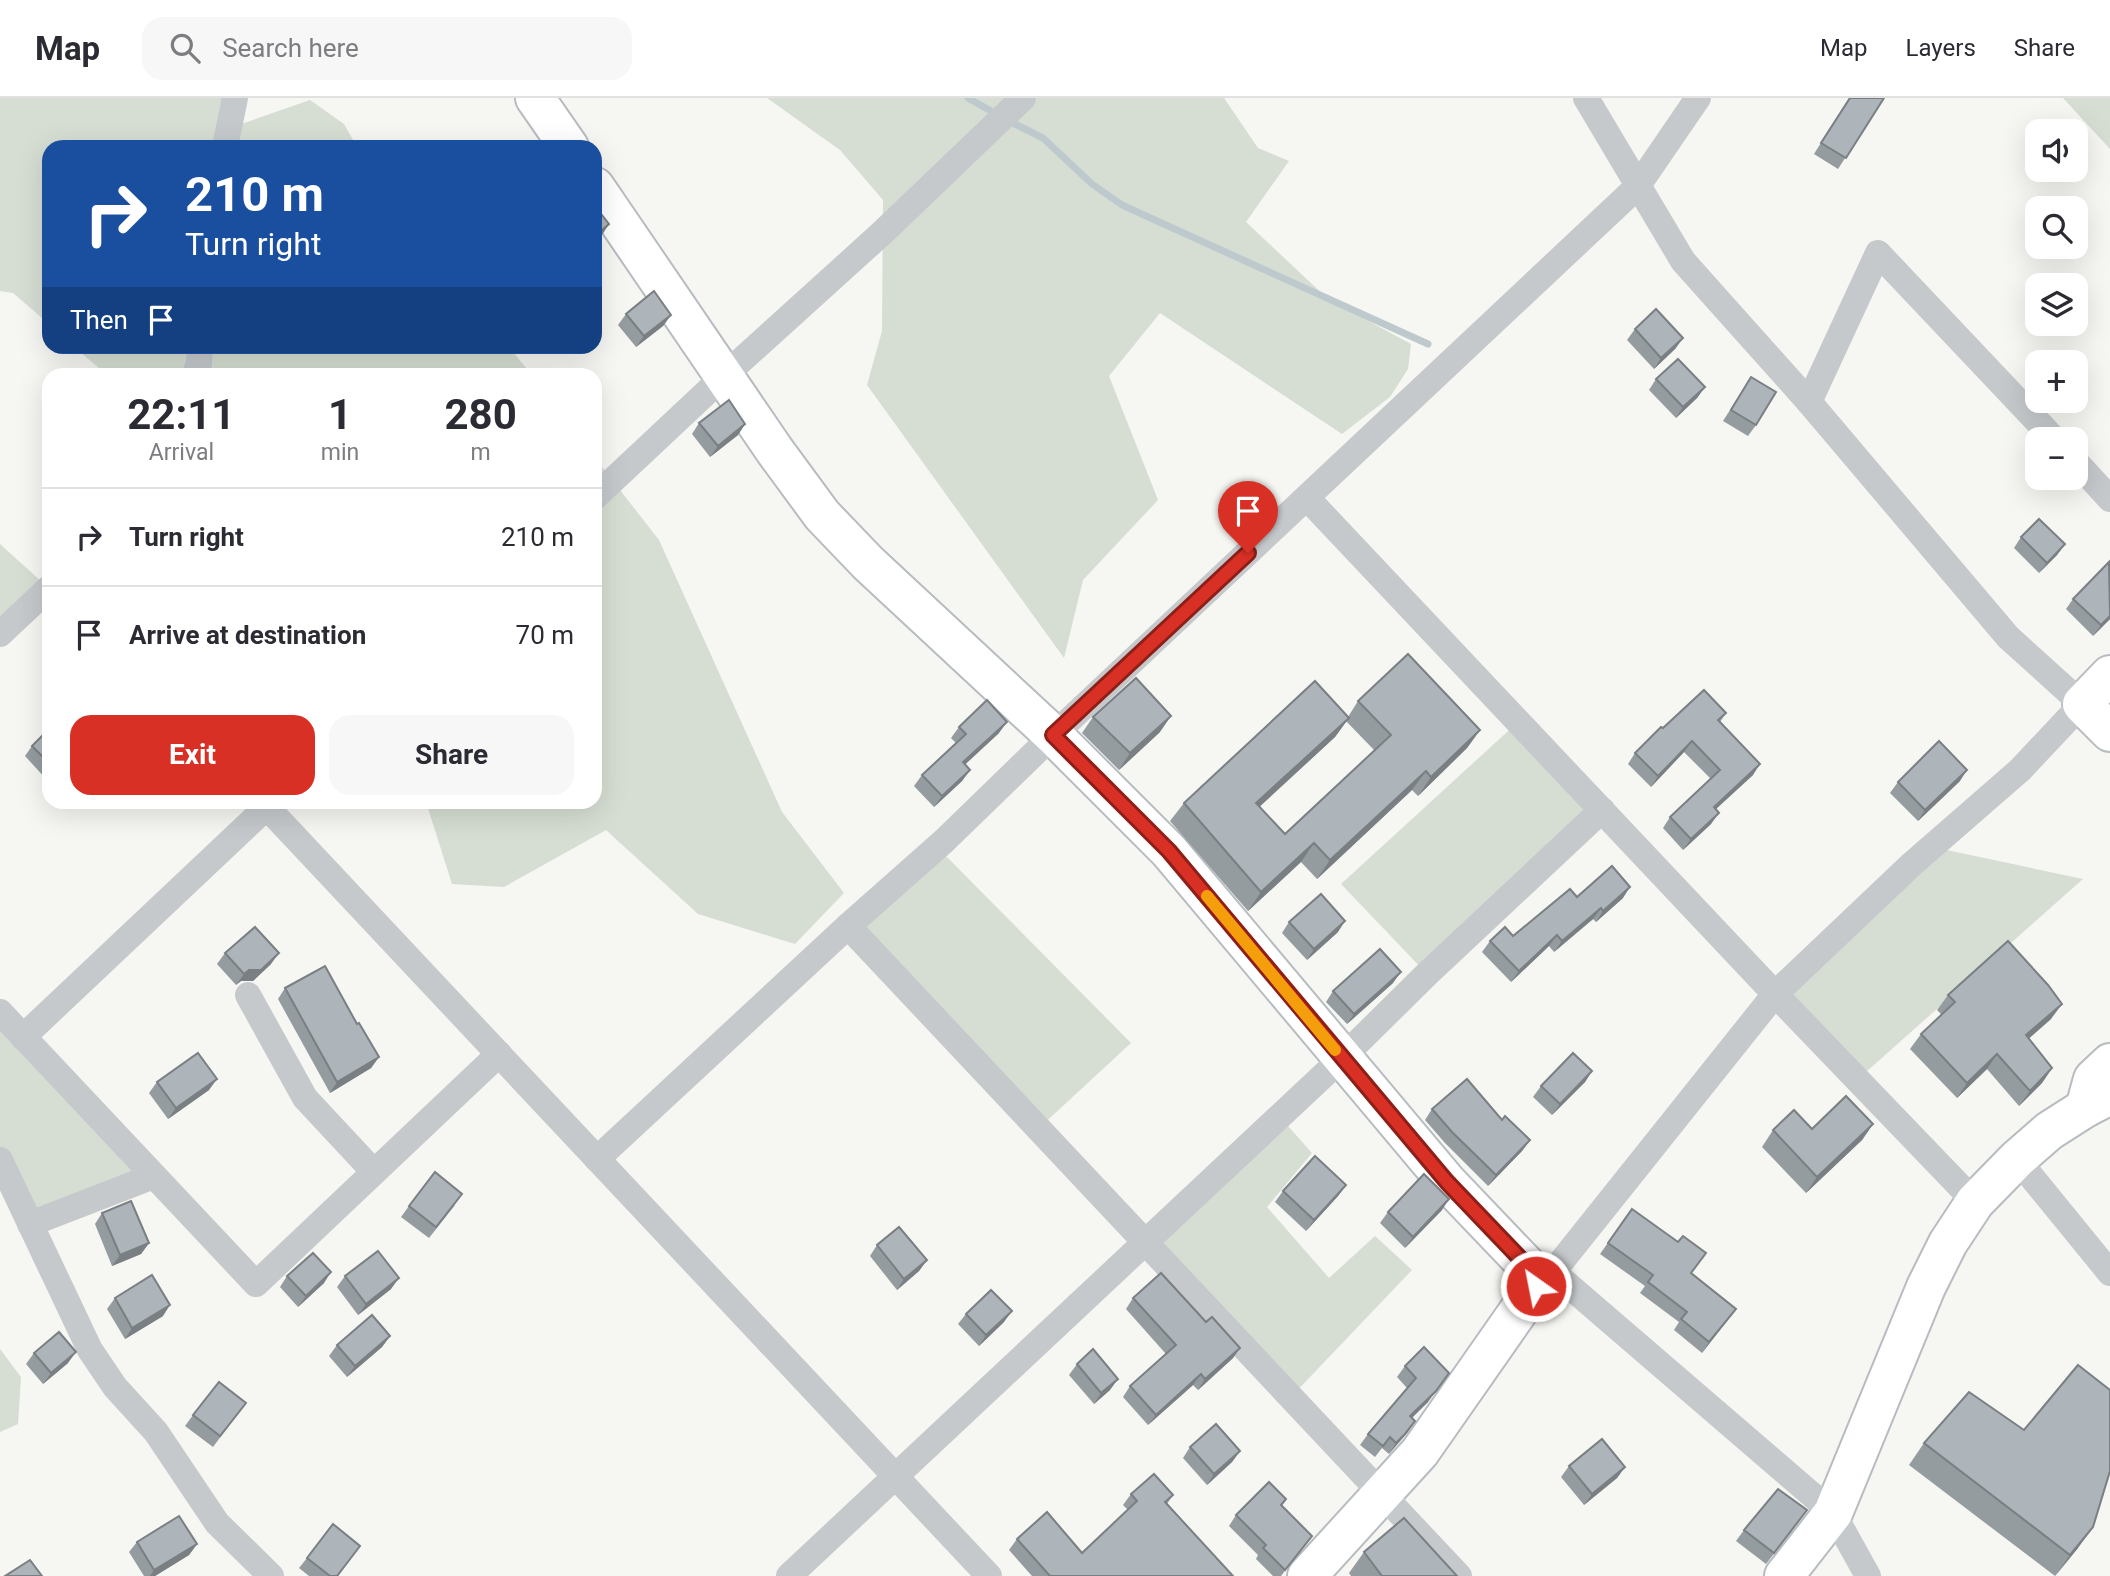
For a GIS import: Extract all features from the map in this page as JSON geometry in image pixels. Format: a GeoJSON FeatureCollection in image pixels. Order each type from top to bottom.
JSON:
{"type":"FeatureCollection","features":[{"type":"Feature","properties":{"kind":"street"},"geometry":{"type":"LineString","coordinates":[[226,140],[235,98]]}},
{"type":"Feature","properties":{"kind":"street"},"geometry":{"type":"LineString","coordinates":[[536,98],[564,140]]}},
{"type":"Feature","properties":{"kind":"street"},"geometry":{"type":"LineString","coordinates":[[602,490],[883,233],[1023,98]]}},
{"type":"Feature","properties":{"kind":"street"},"geometry":{"type":"LineString","coordinates":[[1586,98],[1683,261],[1809,402],[2008,637],[2110,732]]}},
{"type":"Feature","properties":{"kind":"street"},"geometry":{"type":"LineString","coordinates":[[597,1159],[848,926],[944,841],[1053,735],[1637,187],[1698,98]]}},
{"type":"Feature","properties":{"kind":"street"},"geometry":{"type":"LineString","coordinates":[[602,197],[788,471],[822,515],[862,556],[1053,735],[1169,851],[1447,1182],[1544,1273],[1833,1513],[1868,1576]]}},
{"type":"Feature","properties":{"kind":"street"},"geometry":{"type":"LineString","coordinates":[[1809,402],[1878,253],[2043,427]]}},
{"type":"Feature","properties":{"kind":"street"},"geometry":{"type":"LineString","coordinates":[[2088,475],[2110,499]]}},
{"type":"Feature","properties":{"kind":"street"},"geometry":{"type":"LineString","coordinates":[[1307,498],[1975,1202]]}},
{"type":"Feature","properties":{"kind":"street"},"geometry":{"type":"LineString","coordinates":[[0,634],[42,595]]}},
{"type":"Feature","properties":{"kind":"street"},"geometry":{"type":"LineString","coordinates":[[1307,1576],[1420,1452],[1544,1273],[1775,994],[1912,864],[2020,770],[2110,675]]}},
{"type":"Feature","properties":{"kind":"street"},"geometry":{"type":"LineString","coordinates":[[23,1037],[261,809]]}},
{"type":"Feature","properties":{"kind":"street"},"geometry":{"type":"LineString","coordinates":[[273,809],[989,1576]]}},
{"type":"Feature","properties":{"kind":"street"},"geometry":{"type":"LineString","coordinates":[[789,1576],[1342,1058],[1427,974],[1602,810]]}},
{"type":"Feature","properties":{"kind":"street"},"geometry":{"type":"LineString","coordinates":[[848,926],[1459,1576]]}},
{"type":"Feature","properties":{"kind":"street"},"geometry":{"type":"LineString","coordinates":[[248,995],[305,1098],[374,1172]]}},
{"type":"Feature","properties":{"kind":"street"},"geometry":{"type":"LineString","coordinates":[[0,1012],[256,1284],[499,1054]]}},
{"type":"Feature","properties":{"kind":"street"},"geometry":{"type":"LineString","coordinates":[[1784,1576],[1833,1513],[1926,1287],[1948,1243],[1975,1202],[2017,1158],[2049,1130],[2097,1102],[2093,1079],[2110,1063]]}},
{"type":"Feature","properties":{"kind":"street"},"geometry":{"type":"LineString","coordinates":[[2017,1158],[2110,1273]]}},
{"type":"Feature","properties":{"kind":"street"},"geometry":{"type":"LineString","coordinates":[[0,1160],[90,1350],[115,1387],[156,1432],[217,1523],[271,1576]]}},
{"type":"Feature","properties":{"kind":"street"},"geometry":{"type":"LineString","coordinates":[[30,1224],[154,1176]]}},
{"type":"Feature","properties":{"kind":"shaded area"},"geometry":{"type":"Polygon","coordinates":[[[0,98],[237,98],[230,128],[310,100],[344,124],[353,140],[42,140],[42,318],[13,293],[0,291],[0,98]]]}},
{"type":"Feature","properties":{"kind":"shaded area"},"geometry":{"type":"Polygon","coordinates":[[[767,98],[1224,98],[1258,148],[1289,161],[1246,222],[1328,299],[1411,344],[1408,369],[1390,397],[1342,434],[1160,313],[1109,376],[1158,500],[1083,580],[1064,658],[867,385],[882,331],[883,200],[840,150],[767,98]]]}},
{"type":"Feature","properties":{"kind":"shaded area"},"geometry":{"type":"Polygon","coordinates":[[[2063,98],[2110,98],[2110,149],[2088,125],[2088,119],[2082,119],[2063,98]]]}},
{"type":"Feature","properties":{"kind":"shaded area"},"geometry":{"type":"Polygon","coordinates":[[[82,354],[515,354],[526,368],[99,368],[82,354]]]}},
{"type":"Feature","properties":{"kind":"shaded area"},"geometry":{"type":"Polygon","coordinates":[[[602,467],[659,540],[782,812],[844,893],[795,944],[698,914],[606,830],[504,887],[452,884],[428,809],[602,809],[602,467]]]}},
{"type":"Feature","properties":{"kind":"shaded area"},"geometry":{"type":"Polygon","coordinates":[[[0,544],[42,582],[0,624],[0,544]]]}},
{"type":"Feature","properties":{"kind":"shaded area"},"geometry":{"type":"Polygon","coordinates":[[[1518,722],[1597,815],[1427,974],[1341,884],[1518,722]]]}},
{"type":"Feature","properties":{"kind":"shaded area"},"geometry":{"type":"Polygon","coordinates":[[[937,847],[1131,1043],[1038,1129],[848,926],[937,847]]]}},
{"type":"Feature","properties":{"kind":"shaded area"},"geometry":{"type":"Polygon","coordinates":[[[1942,849],[2083,879],[1866,1072],[1783,1003],[1942,849]]]}},
{"type":"Feature","properties":{"kind":"shaded area"},"geometry":{"type":"Polygon","coordinates":[[[0,1012],[154,1176],[30,1224],[0,1160],[0,1012]]]}},
{"type":"Feature","properties":{"kind":"shaded area"},"geometry":{"type":"Polygon","coordinates":[[[1280,1117],[1312,1153],[1267,1207],[1329,1278],[1375,1236],[1412,1270],[1290,1398],[1145,1243],[1280,1117]]]}},
{"type":"Feature","properties":{"kind":"shaded area"},"geometry":{"type":"Polygon","coordinates":[[[0,1349],[21,1377],[18,1424],[0,1432],[0,1349]]]}},
{"type":"Feature","properties":{"kind":"building"},"geometry":{"type":"Polygon","coordinates":[[[1850,98],[1884,98],[1846,158],[1821,143],[1850,98]]]}},
{"type":"Feature","properties":{"kind":"building"},"geometry":{"type":"Polygon","coordinates":[[[602,215],[609,224],[602,230],[602,215]]]}},
{"type":"Feature","properties":{"kind":"building"},"geometry":{"type":"Polygon","coordinates":[[[654,291],[671,315],[644,336],[626,314],[654,291]]]}},
{"type":"Feature","properties":{"kind":"building"},"geometry":{"type":"Polygon","coordinates":[[[1656,309],[1683,338],[1661,358],[1635,329],[1656,309]]]}},
{"type":"Feature","properties":{"kind":"building"},"geometry":{"type":"Polygon","coordinates":[[[1678,359],[1705,387],[1683,407],[1656,379],[1678,359]]]}},
{"type":"Feature","properties":{"kind":"building"},"geometry":{"type":"Polygon","coordinates":[[[1751,377],[1776,392],[1756,425],[1731,410],[1751,377]]]}},
{"type":"Feature","properties":{"kind":"building"},"geometry":{"type":"Polygon","coordinates":[[[729,400],[745,424],[718,446],[699,423],[729,400]]]}},
{"type":"Feature","properties":{"kind":"building"},"geometry":{"type":"Polygon","coordinates":[[[2039,519],[2065,544],[2047,563],[2021,537],[2039,519]]]}},
{"type":"Feature","properties":{"kind":"building"},"geometry":{"type":"Polygon","coordinates":[[[2109,562],[2110,616],[2101,625],[2073,599],[2109,562]]]}},
{"type":"Feature","properties":{"kind":"building"},"geometry":{"type":"Polygon","coordinates":[[[1408,654],[1480,730],[1431,777],[1426,771],[1330,860],[1314,843],[1261,892],[1184,803],[1315,681],[1349,718],[1256,803],[1285,834],[1391,735],[1358,701],[1408,654]]]}},
{"type":"Feature","properties":{"kind":"building"},"geometry":{"type":"Polygon","coordinates":[[[1136,678],[1171,716],[1130,753],[1093,717],[1136,678]]]}},
{"type":"Feature","properties":{"kind":"building"},"geometry":{"type":"Polygon","coordinates":[[[1704,690],[1726,713],[1718,720],[1760,764],[1714,807],[1719,813],[1691,839],[1670,817],[1720,770],[1692,741],[1658,776],[1635,753],[1704,690]]]}},
{"type":"Feature","properties":{"kind":"building"},"geometry":{"type":"Polygon","coordinates":[[[987,700],[1007,722],[963,762],[970,770],[942,796],[922,775],[966,734],[959,727],[987,700]]]}},
{"type":"Feature","properties":{"kind":"building"},"geometry":{"type":"Polygon","coordinates":[[[42,736],[42,756],[32,746],[42,736]]]}},
{"type":"Feature","properties":{"kind":"building"},"geometry":{"type":"Polygon","coordinates":[[[1939,741],[1967,770],[1925,810],[1898,782],[1939,741]]]}},
{"type":"Feature","properties":{"kind":"building"},"geometry":{"type":"Polygon","coordinates":[[[1612,866],[1630,887],[1562,941],[1557,935],[1519,971],[1490,941],[1505,927],[1513,936],[1570,889],[1577,897],[1612,866]]]}},
{"type":"Feature","properties":{"kind":"building"},"geometry":{"type":"Polygon","coordinates":[[[1321,894],[1345,921],[1314,949],[1289,922],[1321,894]]]}},
{"type":"Feature","properties":{"kind":"building"},"geometry":{"type":"Polygon","coordinates":[[[255,927],[279,953],[261,970],[249,970],[244,974],[225,953],[255,927]]]}},
{"type":"Feature","properties":{"kind":"building"},"geometry":{"type":"Polygon","coordinates":[[[2008,941],[2062,1004],[2026,1035],[2052,1068],[2030,1091],[1997,1054],[1967,1083],[1921,1034],[1955,1002],[1948,995],[2008,941]]]}},
{"type":"Feature","properties":{"kind":"building"},"geometry":{"type":"Polygon","coordinates":[[[1380,949],[1401,972],[1354,1014],[1333,991],[1380,949]]]}},
{"type":"Feature","properties":{"kind":"building"},"geometry":{"type":"Polygon","coordinates":[[[325,966],[379,1057],[337,1082],[285,988],[325,966]]]}},
{"type":"Feature","properties":{"kind":"building"},"geometry":{"type":"Polygon","coordinates":[[[198,1053],[217,1079],[176,1108],[157,1082],[198,1053]]]}},
{"type":"Feature","properties":{"kind":"building"},"geometry":{"type":"Polygon","coordinates":[[[1573,1053],[1592,1071],[1560,1104],[1541,1086],[1573,1053]]]}},
{"type":"Feature","properties":{"kind":"building"},"geometry":{"type":"Polygon","coordinates":[[[1467,1079],[1502,1120],[1505,1116],[1530,1140],[1496,1175],[1432,1109],[1467,1079]]]}},
{"type":"Feature","properties":{"kind":"building"},"geometry":{"type":"Polygon","coordinates":[[[1846,1096],[1873,1124],[1817,1177],[1773,1130],[1794,1110],[1812,1129],[1846,1096]]]}},
{"type":"Feature","properties":{"kind":"building"},"geometry":{"type":"Polygon","coordinates":[[[1315,1156],[1346,1185],[1314,1220],[1283,1191],[1315,1156]]]}},
{"type":"Feature","properties":{"kind":"building"},"geometry":{"type":"Polygon","coordinates":[[[435,1172],[462,1194],[436,1227],[409,1206],[435,1172]]]}},
{"type":"Feature","properties":{"kind":"building"},"geometry":{"type":"Polygon","coordinates":[[[1424,1174],[1449,1199],[1413,1237],[1388,1212],[1424,1174]]]}},
{"type":"Feature","properties":{"kind":"building"},"geometry":{"type":"Polygon","coordinates":[[[131,1201],[149,1243],[120,1255],[102,1213],[131,1201]]]}},
{"type":"Feature","properties":{"kind":"building"},"geometry":{"type":"Polygon","coordinates":[[[1632,1209],[1678,1242],[1683,1236],[1706,1253],[1691,1273],[1736,1309],[1709,1342],[1681,1319],[1687,1312],[1648,1282],[1653,1275],[1608,1243],[1632,1209]]]}},
{"type":"Feature","properties":{"kind":"building"},"geometry":{"type":"Polygon","coordinates":[[[899,1227],[927,1260],[904,1279],[877,1245],[899,1227]]]}},
{"type":"Feature","properties":{"kind":"building"},"geometry":{"type":"Polygon","coordinates":[[[378,1251],[399,1278],[366,1304],[345,1276],[378,1251]]]}},
{"type":"Feature","properties":{"kind":"building"},"geometry":{"type":"Polygon","coordinates":[[[313,1253],[331,1272],[306,1296],[287,1276],[313,1253]]]}},
{"type":"Feature","properties":{"kind":"building"},"geometry":{"type":"Polygon","coordinates":[[[1161,1273],[1206,1322],[1212,1317],[1240,1348],[1205,1379],[1201,1374],[1156,1415],[1130,1386],[1176,1345],[1133,1298],[1161,1273]]]}},
{"type":"Feature","properties":{"kind":"building"},"geometry":{"type":"Polygon","coordinates":[[[152,1275],[170,1305],[132,1328],[115,1298],[152,1275]]]}},
{"type":"Feature","properties":{"kind":"building"},"geometry":{"type":"Polygon","coordinates":[[[991,1290],[1012,1311],[986,1335],[966,1314],[991,1290]]]}},
{"type":"Feature","properties":{"kind":"building"},"geometry":{"type":"Polygon","coordinates":[[[372,1315],[390,1336],[355,1366],[337,1345],[372,1315]]]}},
{"type":"Feature","properties":{"kind":"building"},"geometry":{"type":"Polygon","coordinates":[[[59,1332],[76,1352],[51,1373],[34,1353],[59,1332]]]}},
{"type":"Feature","properties":{"kind":"building"},"geometry":{"type":"Polygon","coordinates":[[[1424,1347],[1449,1373],[1436,1391],[1410,1416],[1415,1421],[1404,1435],[1396,1443],[1390,1437],[1383,1446],[1368,1434],[1416,1378],[1405,1366],[1424,1347]]]}},
{"type":"Feature","properties":{"kind":"building"},"geometry":{"type":"Polygon","coordinates":[[[1093,1349],[1118,1379],[1101,1393],[1077,1364],[1093,1349]]]}},
{"type":"Feature","properties":{"kind":"building"},"geometry":{"type":"Polygon","coordinates":[[[2078,1365],[2110,1390],[2110,1471],[2093,1527],[2070,1555],[1924,1443],[1969,1392],[2024,1430],[2078,1365]]]}},
{"type":"Feature","properties":{"kind":"building"},"geometry":{"type":"Polygon","coordinates":[[[219,1382],[246,1403],[220,1436],[193,1415],[219,1382]]]}},
{"type":"Feature","properties":{"kind":"building"},"geometry":{"type":"Polygon","coordinates":[[[1216,1424],[1240,1451],[1214,1474],[1190,1447],[1216,1424]]]}},
{"type":"Feature","properties":{"kind":"building"},"geometry":{"type":"Polygon","coordinates":[[[1602,1439],[1625,1467],[1592,1494],[1569,1466],[1602,1439]]]}},
{"type":"Feature","properties":{"kind":"building"},"geometry":{"type":"Polygon","coordinates":[[[1154,1474],[1173,1495],[1165,1502],[1233,1576],[1050,1576],[1017,1539],[1047,1512],[1082,1553],[1137,1501],[1131,1494],[1154,1474]]]}},
{"type":"Feature","properties":{"kind":"building"},"geometry":{"type":"Polygon","coordinates":[[[1269,1482],[1286,1499],[1281,1505],[1312,1536],[1285,1570],[1263,1548],[1266,1545],[1236,1515],[1269,1482]]]}},
{"type":"Feature","properties":{"kind":"building"},"geometry":{"type":"Polygon","coordinates":[[[1778,1489],[1807,1510],[1774,1553],[1744,1530],[1778,1489]]]}},
{"type":"Feature","properties":{"kind":"building"},"geometry":{"type":"Polygon","coordinates":[[[179,1516],[197,1544],[154,1570],[137,1542],[179,1516]]]}},
{"type":"Feature","properties":{"kind":"building"},"geometry":{"type":"Polygon","coordinates":[[[1404,1518],[1457,1576],[1382,1576],[1364,1552],[1404,1518]]]}},
{"type":"Feature","properties":{"kind":"building"},"geometry":{"type":"Polygon","coordinates":[[[333,1524],[360,1546],[337,1576],[330,1576],[307,1558],[333,1524]]]}},
{"type":"Feature","properties":{"kind":"building"},"geometry":{"type":"Polygon","coordinates":[[[30,1560],[42,1576],[5,1576],[30,1560]]]}},
{"type":"Feature","properties":{"kind":"waterway"},"geometry":{"type":"LineString","coordinates":[[968,98],[998,115]]}},
{"type":"Feature","properties":{"kind":"waterway"},"geometry":{"type":"LineString","coordinates":[[1009,121],[1043,138],[1092,184],[1122,205],[1428,344]]}},
{"type":"Feature","properties":{"kind":"slow traffic"},"geometry":{"type":"LineString","coordinates":[[1207,896],[1335,1050]]}},
{"type":"Feature","properties":{"kind":"route"},"geometry":{"type":"LineString","coordinates":[[1248,553],[1053,735],[1169,851],[1447,1182],[1534,1273],[1536,1286]]}}]}
